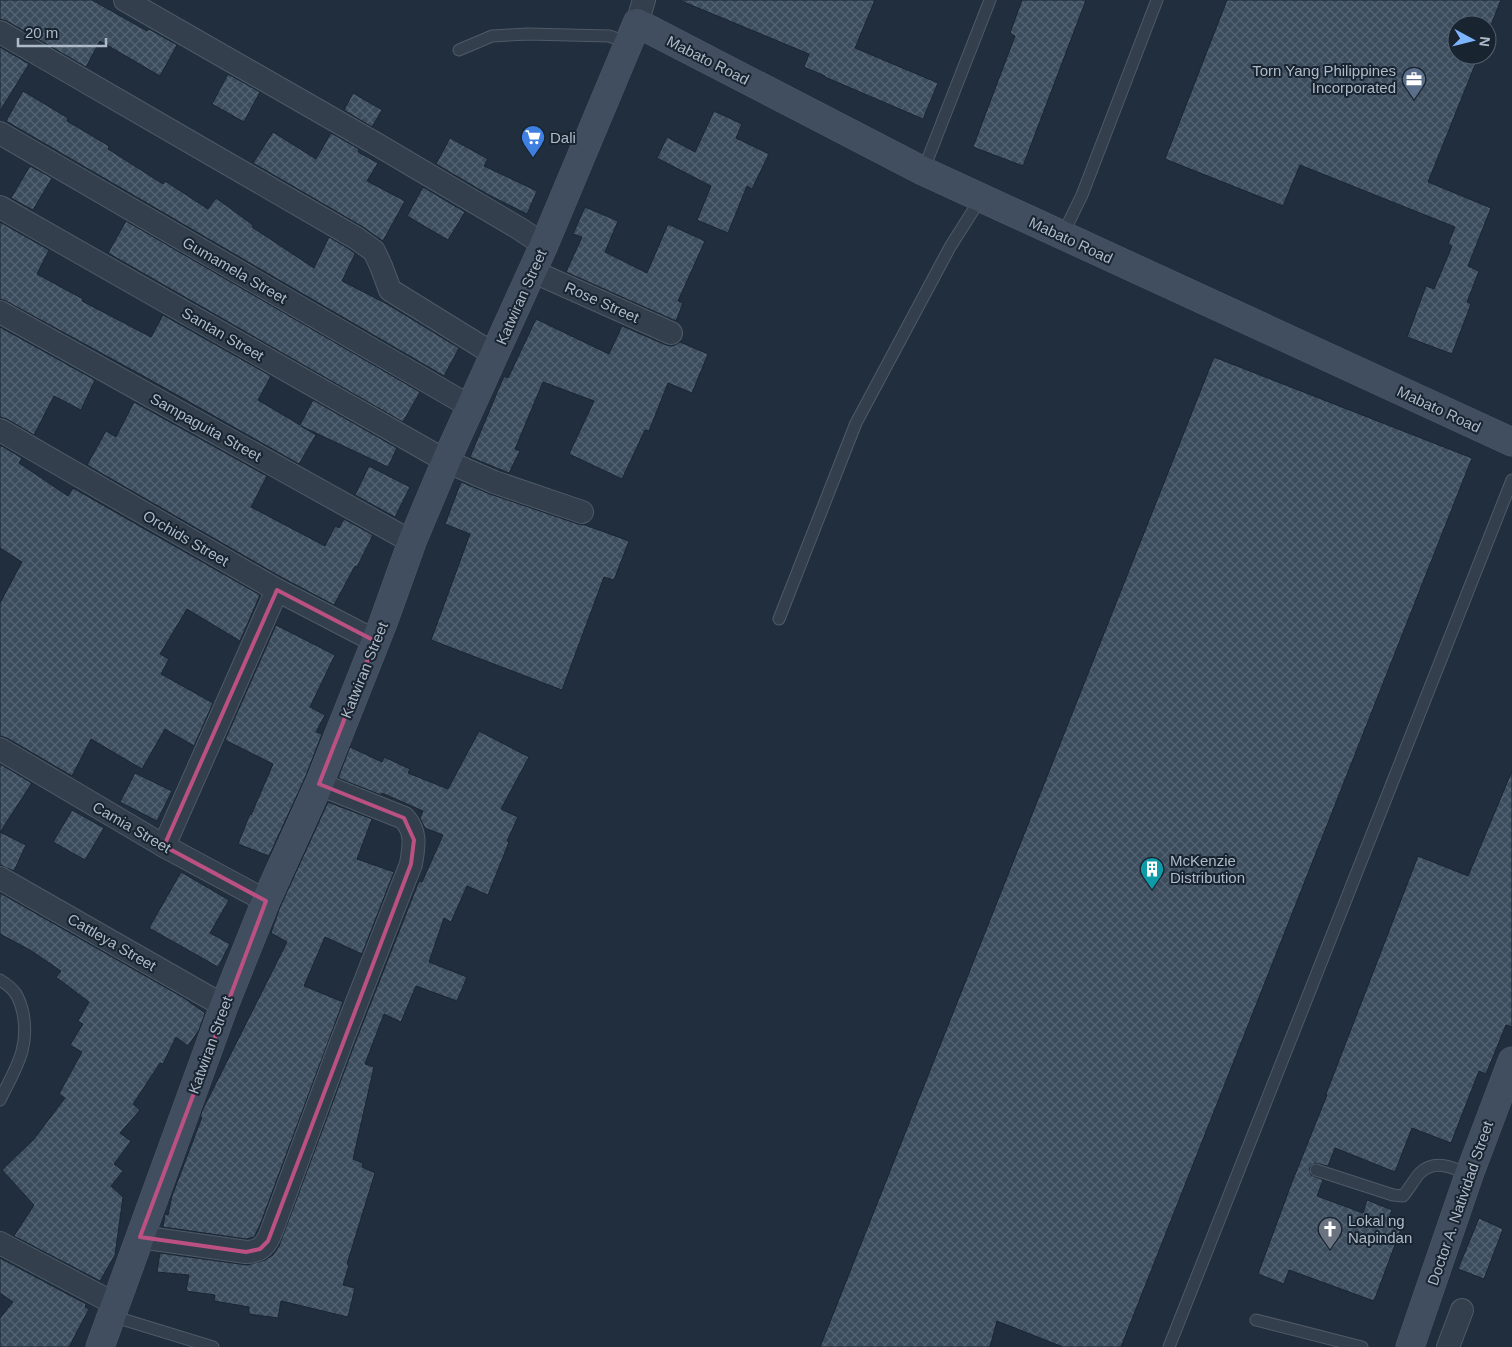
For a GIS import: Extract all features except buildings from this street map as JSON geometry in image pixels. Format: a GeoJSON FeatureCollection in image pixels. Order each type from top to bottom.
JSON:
{"type":"FeatureCollection","features":[{"type":"Feature","properties":{"kind":"street"},"geometry":{"type":"LineString","coordinates":[[125,0],[378,145],[544,245]]}},
{"type":"Feature","properties":{"kind":"street","name":"Katwiran Street"},"geometry":{"type":"LineString","coordinates":[[100,1347],[224,1006],[266,901],[319,784],[375,641],[384,623],[412,542],[446,461],[544,245],[637,22]]}},
{"type":"Feature","properties":{"kind":"street","name":"Mabato Road"},"geometry":{"type":"LineString","coordinates":[[637,22],[923,171],[1512,442]]}},
{"type":"Feature","properties":{"kind":"street"},"geometry":{"type":"LineString","coordinates":[[0,32],[356,238],[374,251],[390,290],[495,355]]}},
{"type":"Feature","properties":{"kind":"street","name":"Gumamela Street"},"geometry":{"type":"LineString","coordinates":[[0,133],[471,407]]}},
{"type":"Feature","properties":{"kind":"street","name":"Santan Street"},"geometry":{"type":"LineString","coordinates":[[0,207],[446,461],[494,482],[582,512]]}},
{"type":"Feature","properties":{"kind":"street","name":"Rose Street"},"geometry":{"type":"LineString","coordinates":[[532,271],[671,333]]}},
{"type":"Feature","properties":{"kind":"street","name":"Sampaguita Street"},"geometry":{"type":"LineString","coordinates":[[0,312],[412,542]]}},
{"type":"Feature","properties":{"kind":"street","name":"Orchids Street"},"geometry":{"type":"LineString","coordinates":[[0,430],[277,590],[375,641]]}},
{"type":"Feature","properties":{"kind":"street"},"geometry":{"type":"LineString","coordinates":[[164,846],[277,590]]}},
{"type":"Feature","properties":{"kind":"street","name":"Camia Street"},"geometry":{"type":"LineString","coordinates":[[0,749],[164,846],[266,901]]}},
{"type":"Feature","properties":{"kind":"street"},"geometry":{"type":"LineString","coordinates":[[140,1237],[251,1252],[263,1247],[268,1241],[341,1043],[411,864],[414,850],[413,832],[410,824],[404,818],[319,784]]}},
{"type":"Feature","properties":{"kind":"street","name":"Cattleya Street"},"geometry":{"type":"LineString","coordinates":[[0,878],[224,1006]]}},
{"type":"Feature","properties":{"kind":"street","name":"Doctor A. Natividad Street"},"geometry":{"type":"LineString","coordinates":[[1412,1347],[1469,1174],[1512,1061]]}},
{"type":"Feature","properties":{"kind":"street"},"geometry":{"type":"LineString","coordinates":[[0,1243],[113,1310]]}},
{"type":"Feature","properties":{"kind":"street"},"geometry":{"type":"LineString","coordinates":[[1448,1347],[1462,1310]]}},
{"type":"Feature","properties":{"kind":"lane"},"geometry":{"type":"LineString","coordinates":[[923,171],[990,0]]}},
{"type":"Feature","properties":{"kind":"lane"},"geometry":{"type":"LineString","coordinates":[[1062,236],[1082,195],[1157,0]]}},
{"type":"Feature","properties":{"kind":"lane"},"geometry":{"type":"LineString","coordinates":[[459,50],[492,36],[528,34],[609,36],[637,22]]}},
{"type":"Feature","properties":{"kind":"lane"},"geometry":{"type":"LineString","coordinates":[[779,619],[856,423],[950,247],[981,198]]}},
{"type":"Feature","properties":{"kind":"lane"},"geometry":{"type":"LineString","coordinates":[[1169,1347],[1512,480]]}},
{"type":"Feature","properties":{"kind":"lane"},"geometry":{"type":"LineString","coordinates":[[0,980],[12,987],[21,1002],[26,1035],[22,1055],[0,1100]]}},
{"type":"Feature","properties":{"kind":"lane"},"geometry":{"type":"LineString","coordinates":[[1316,1170],[1393,1195],[1403,1196],[1419,1174],[1428,1168],[1439,1165],[1454,1167],[1469,1174]]}},
{"type":"Feature","properties":{"kind":"lane"},"geometry":{"type":"LineString","coordinates":[[113,1310],[184,1342],[213,1347]]}},
{"type":"Feature","properties":{"kind":"lane"},"geometry":{"type":"LineString","coordinates":[[1256,1320],[1362,1347]]}},
{"type":"Feature","properties":{"kind":"highlighted area"},"geometry":{"type":"Polygon","coordinates":[[[277,590],[375,641],[319,784],[404,818],[414,840],[411,864],[268,1241],[260,1249],[246,1252],[140,1237],[266,901],[164,846],[277,590]]]}},
{"type":"Feature","properties":{"kind":"place","name":"Torn Yang Philippines Incorporated"},"geometry":{"type":"Point","coordinates":[1414,100]}},
{"type":"Feature","properties":{"kind":"place","name":"Dali"},"geometry":{"type":"Point","coordinates":[533,158]}},
{"type":"Feature","properties":{"kind":"place","name":"McKenzie Distribution"},"geometry":{"type":"Point","coordinates":[1152,890]}},
{"type":"Feature","properties":{"kind":"place","name":"Lokal ng Napindan"},"geometry":{"type":"Point","coordinates":[1330,1250]}}]}
